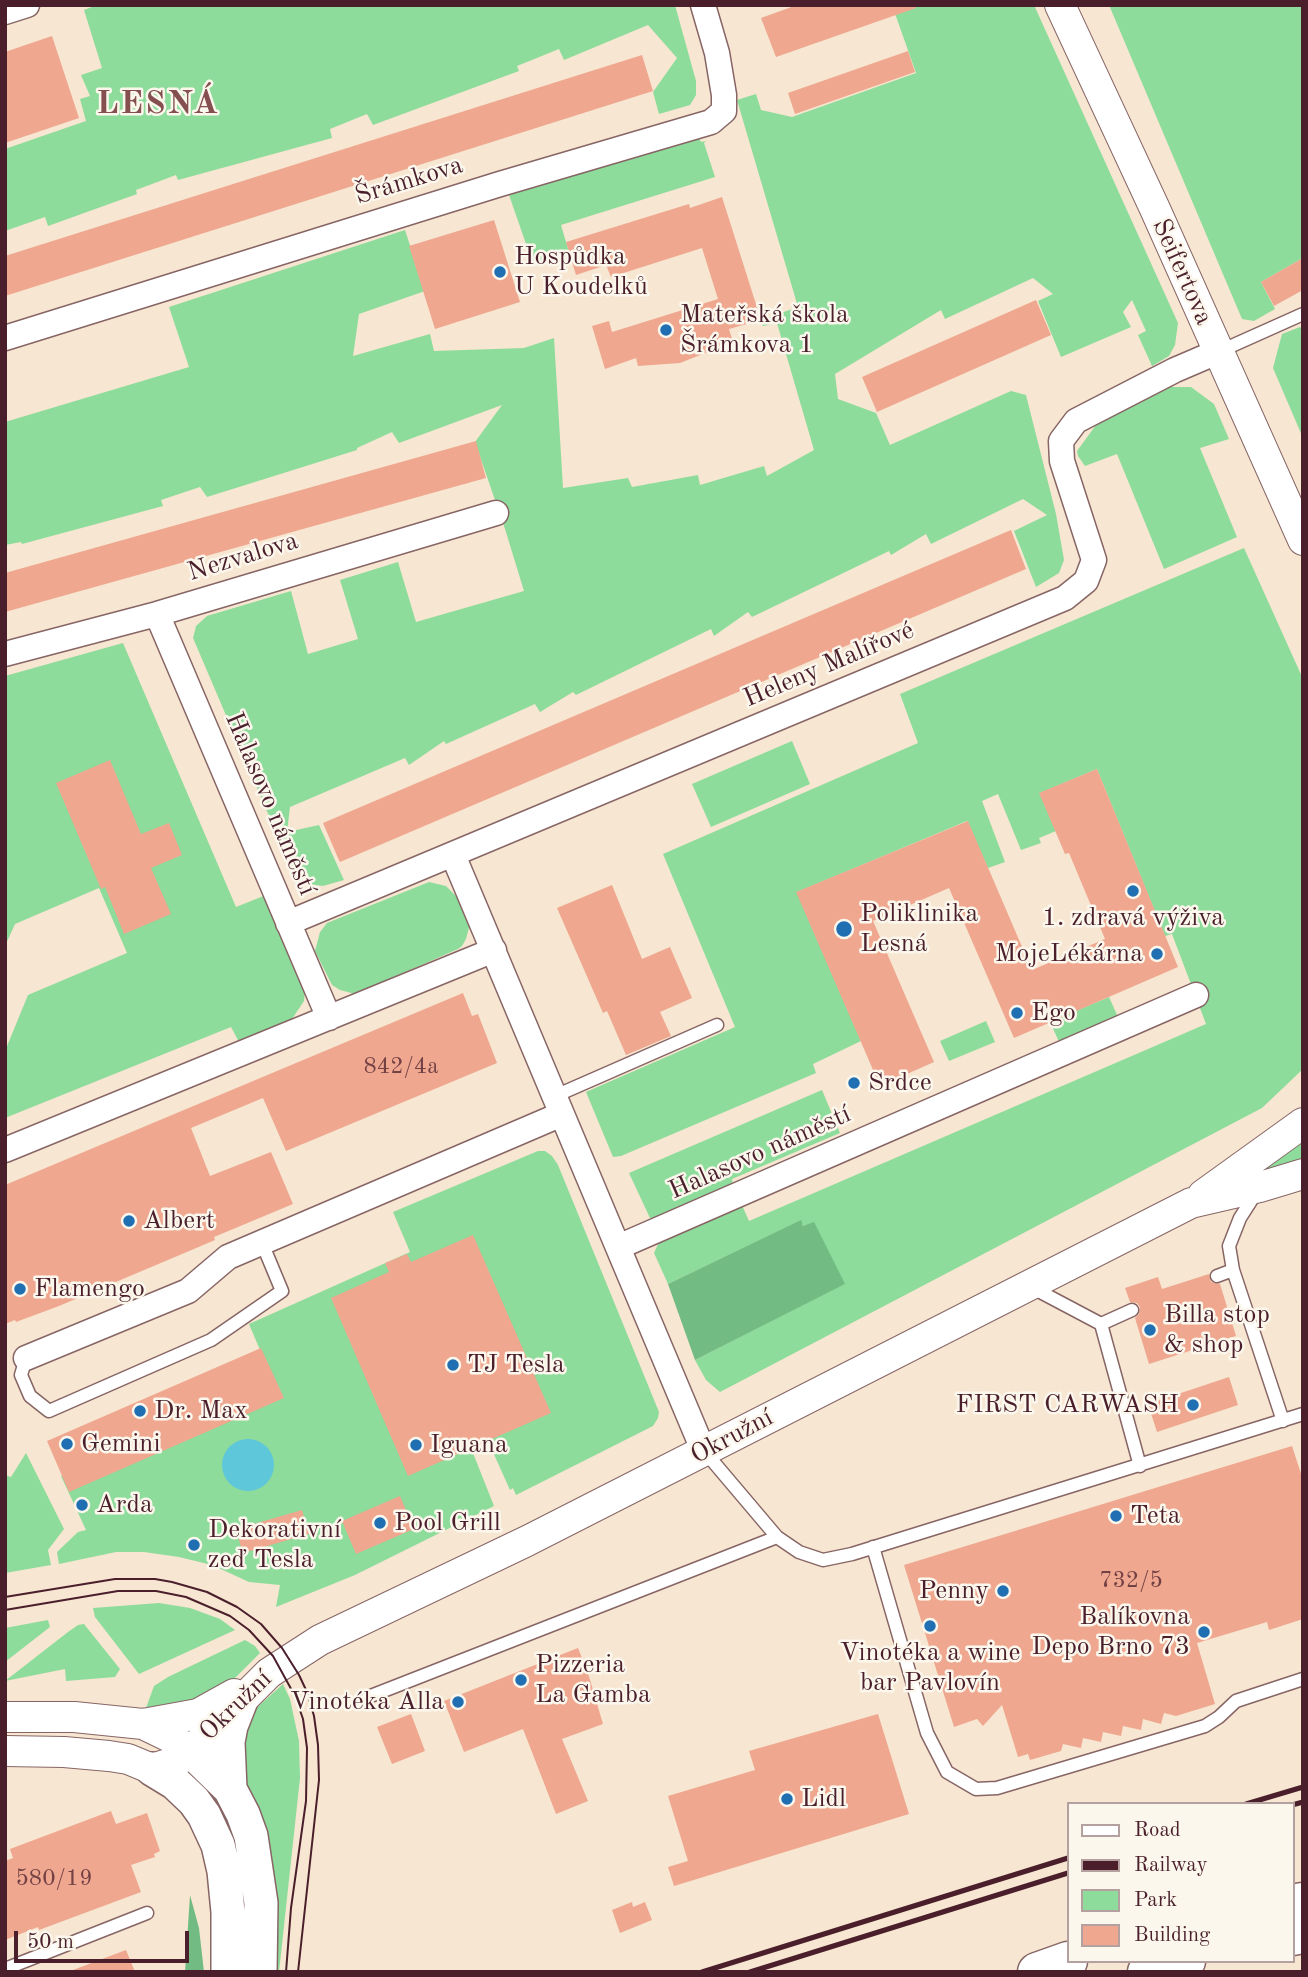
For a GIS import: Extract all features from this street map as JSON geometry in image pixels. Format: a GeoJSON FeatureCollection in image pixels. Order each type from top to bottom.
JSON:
{"type":"FeatureCollection","features":[{"type":"Feature","properties":{"kind":"highway"},"geometry":{"type":"LineString","coordinates":[[1037,1972],[1066,1962]]}},
{"type":"Feature","properties":{"kind":"highway"},"geometry":{"type":"LineString","coordinates":[[1147,1972],[1179,1963]]}},
{"type":"Feature","properties":{"kind":"main road"},"geometry":{"type":"LineString","coordinates":[[230,1789],[228,1742],[242,1698]]}},
{"type":"Feature","properties":{"kind":"main road"},"geometry":{"type":"LineString","coordinates":[[191,1751],[230,1789],[243,1814],[255,1859],[261,1903],[260,1972]]}},
{"type":"Feature","properties":{"kind":"main road"},"geometry":{"type":"LineString","coordinates":[[191,1751],[190,1777],[194,1801]]}},
{"type":"Feature","properties":{"kind":"main road"},"geometry":{"type":"LineString","coordinates":[[152,1769],[175,1783],[194,1801],[218,1845],[228,1912],[228,1972]]}},
{"type":"Feature","properties":{"kind":"street"},"geometry":{"type":"LineString","coordinates":[[5,12],[27,5]]}},
{"type":"Feature","properties":{"kind":"street","name":"Šrámkova"},"geometry":{"type":"LineString","coordinates":[[5,338],[488,188],[711,122],[724,111],[724,95],[717,53],[703,5]]}},
{"type":"Feature","properties":{"kind":"street","name":"Seifertova"},"geometry":{"type":"LineString","coordinates":[[1060,5],[1155,209],[1303,540]]}},
{"type":"Feature","properties":{"kind":"street","name":"Heleny Malířové"},"geometry":{"type":"LineString","coordinates":[[288,923],[1065,598],[1086,581],[1094,560],[1062,461],[1061,441],[1076,421],[1175,370],[1217,352]]}},
{"type":"Feature","properties":{"kind":"street","name":"Nezvalova"},"geometry":{"type":"LineString","coordinates":[[5,654],[157,614],[496,513]]}},
{"type":"Feature","properties":{"kind":"street","name":"Halasovo náměstí"},"geometry":{"type":"LineString","coordinates":[[157,614],[329,1018]]}},
{"type":"Feature","properties":{"kind":"street"},"geometry":{"type":"LineString","coordinates":[[453,855],[704,1452]]}},
{"type":"Feature","properties":{"kind":"street"},"geometry":{"type":"LineString","coordinates":[[5,1150],[494,950]]}},
{"type":"Feature","properties":{"kind":"street","name":"Halasovo náměstí"},"geometry":{"type":"LineString","coordinates":[[618,1247],[1196,995]]}},
{"type":"Feature","properties":{"kind":"street"},"geometry":{"type":"LineString","coordinates":[[26,1358],[188,1291],[228,1257],[559,1105]]}},
{"type":"Feature","properties":{"kind":"street"},"geometry":{"type":"LineString","coordinates":[[1191,1203],[1303,1123]]}},
{"type":"Feature","properties":{"kind":"street","name":"Okružní"},"geometry":{"type":"LineString","coordinates":[[152,1769],[177,1761],[191,1751],[268,1673],[308,1646],[527,1541],[1191,1203],[1303,1174]]}},
{"type":"Feature","properties":{"kind":"street"},"geometry":{"type":"LineString","coordinates":[[143,1724],[198,1714],[268,1673]]}},
{"type":"Feature","properties":{"kind":"street","name":"Okružní"},"geometry":{"type":"LineString","coordinates":[[5,1717],[84,1717],[143,1724],[191,1751]]}},
{"type":"Feature","properties":{"kind":"street"},"geometry":{"type":"LineString","coordinates":[[5,1751],[109,1756],[128,1759],[152,1769]]}},
{"type":"Feature","properties":{"kind":"lane"},"geometry":{"type":"LineString","coordinates":[[1217,352],[1303,314]]}},
{"type":"Feature","properties":{"kind":"lane"},"geometry":{"type":"LineString","coordinates":[[559,1105],[717,1025]]}},
{"type":"Feature","properties":{"kind":"lane"},"geometry":{"type":"LineString","coordinates":[[1259,1187],[1240,1218],[1229,1246],[1233,1270],[1283,1421]]}},
{"type":"Feature","properties":{"kind":"lane"},"geometry":{"type":"LineString","coordinates":[[26,1358],[21,1375],[30,1396],[49,1411],[211,1340],[282,1291],[262,1243]]}},
{"type":"Feature","properties":{"kind":"lane"},"geometry":{"type":"LineString","coordinates":[[1217,1276],[1233,1270]]}},
{"type":"Feature","properties":{"kind":"lane"},"geometry":{"type":"LineString","coordinates":[[1027,1285],[1101,1324],[1140,1466]]}},
{"type":"Feature","properties":{"kind":"lane"},"geometry":{"type":"LineString","coordinates":[[1101,1324],[1132,1310]]}},
{"type":"Feature","properties":{"kind":"lane"},"geometry":{"type":"LineString","coordinates":[[704,1452],[778,1537],[799,1552],[823,1560],[1302,1416]]}},
{"type":"Feature","properties":{"kind":"lane"},"geometry":{"type":"LineString","coordinates":[[368,1697],[778,1537]]}},
{"type":"Feature","properties":{"kind":"lane"},"geometry":{"type":"LineString","coordinates":[[873,1547],[927,1733],[947,1772],[976,1789],[997,1788],[1205,1726],[1236,1702],[1303,1679]]}},
{"type":"Feature","properties":{"kind":"lane"},"geometry":{"type":"LineString","coordinates":[[5,1969],[147,1913]]}},
{"type":"Feature","properties":{"kind":"green space"},"geometry":{"type":"Polygon","coordinates":[[[97,5],[675,5],[696,81],[696,95],[690,105],[659,114],[653,92],[677,58],[648,25],[564,60],[559,49],[517,66],[519,71],[373,125],[367,114],[330,129],[332,138],[178,180],[176,175],[136,190],[137,194],[48,226],[45,217],[5,231],[5,149],[86,121],[80,99],[90,96],[81,75],[102,68],[84,10],[97,5]]]}},
{"type":"Feature","properties":{"kind":"green space"},"geometry":{"type":"Polygon","coordinates":[[[892,5],[1034,5],[1178,323],[1175,345],[1169,356],[1152,366],[1138,335],[1146,331],[1132,300],[1123,312],[1131,327],[1061,357],[1038,301],[1053,294],[1033,278],[945,319],[941,310],[835,374],[838,399],[876,413],[890,445],[1011,391],[1026,395],[1056,514],[1064,560],[1059,573],[1036,587],[1014,531],[1047,515],[1023,499],[931,544],[926,534],[891,555],[889,551],[752,617],[748,612],[714,636],[711,629],[576,695],[573,692],[540,712],[535,704],[446,744],[444,741],[409,765],[405,758],[290,807],[287,832],[319,825],[344,880],[323,886],[303,883],[292,870],[193,638],[196,626],[207,616],[291,591],[308,654],[358,639],[340,580],[398,562],[416,622],[524,591],[475,442],[502,405],[399,443],[392,432],[357,450],[207,497],[200,487],[161,500],[163,506],[22,544],[5,545],[5,422],[189,367],[169,307],[405,230],[425,291],[359,314],[353,356],[430,334],[434,351],[524,348],[554,338],[563,488],[628,478],[632,487],[698,475],[700,485],[764,466],[767,476],[814,450],[777,323],[763,326],[761,320],[798,307],[737,100],[756,94],[761,110],[792,117],[916,73],[892,5]]]}},
{"type":"Feature","properties":{"kind":"green space"},"geometry":{"type":"Polygon","coordinates":[[[1109,5],[1303,5],[1303,258],[1261,282],[1275,309],[1254,321],[1242,319],[1109,5]]]}},
{"type":"Feature","properties":{"kind":"green space"},"geometry":{"type":"Polygon","coordinates":[[[698,136],[701,142],[706,141],[704,143],[715,177],[561,225],[569,252],[533,264],[509,195],[698,136]]]}},
{"type":"Feature","properties":{"kind":"green space"},"geometry":{"type":"Polygon","coordinates":[[[1300,327],[1303,330],[1303,438],[1273,368],[1282,334],[1300,327]]]}},
{"type":"Feature","properties":{"kind":"green space"},"geometry":{"type":"Polygon","coordinates":[[[1170,387],[1191,387],[1214,404],[1229,439],[1200,448],[1237,537],[1164,569],[1117,454],[1085,466],[1077,451],[1096,425],[1170,387]]]}},
{"type":"Feature","properties":{"kind":"green space"},"geometry":{"type":"Polygon","coordinates":[[[1244,548],[1303,679],[1303,1069],[1262,1108],[720,1392],[706,1380],[695,1360],[844,1284],[800,1221],[668,1284],[654,1253],[659,1242],[741,1203],[749,1221],[1206,1024],[1172,934],[1165,936],[1097,769],[1040,793],[1056,831],[1039,838],[1041,843],[1021,850],[998,794],[982,801],[1005,862],[988,868],[967,821],[797,892],[861,1041],[813,1064],[816,1073],[621,1156],[613,1157],[586,1092],[735,1027],[663,854],[918,743],[900,694],[1244,548]]]}},
{"type":"Feature","properties":{"kind":"green space"},"geometry":{"type":"Polygon","coordinates":[[[123,643],[236,907],[266,895],[305,990],[304,1001],[290,1022],[239,1042],[231,1027],[5,1118],[5,1051],[28,995],[127,953],[99,888],[15,924],[5,946],[5,676],[123,643]]]}},
{"type":"Feature","properties":{"kind":"green space"},"geometry":{"type":"Polygon","coordinates":[[[792,741],[810,784],[711,827],[692,784],[792,741]]]}},
{"type":"Feature","properties":{"kind":"green space"},"geometry":{"type":"Polygon","coordinates":[[[429,882],[446,886],[458,898],[470,924],[462,946],[355,994],[332,985],[315,951],[320,932],[327,923],[429,882]]]}},
{"type":"Feature","properties":{"kind":"green space"},"geometry":{"type":"Polygon","coordinates":[[[1109,997],[1118,1017],[1060,1044],[1050,1022],[1109,997]]]}},
{"type":"Feature","properties":{"kind":"green space"},"geometry":{"type":"Polygon","coordinates":[[[986,1021],[995,1042],[949,1061],[940,1041],[986,1021]]]}},
{"type":"Feature","properties":{"kind":"green space"},"geometry":{"type":"Polygon","coordinates":[[[822,1090],[840,1133],[732,1179],[733,1186],[663,1216],[650,1218],[629,1173],[822,1090]]]}},
{"type":"Feature","properties":{"kind":"green space"},"geometry":{"type":"Polygon","coordinates":[[[1303,1134],[1303,1165],[1255,1171],[1303,1134]]]}},
{"type":"Feature","properties":{"kind":"green space","name":"TJ Tesla"},"geometry":{"type":"Polygon","coordinates":[[[538,1151],[545,1151],[558,1165],[659,1412],[653,1426],[516,1495],[513,1488],[510,1490],[488,1441],[471,1448],[494,1506],[355,1575],[276,1607],[280,1585],[249,1582],[212,1565],[179,1557],[144,1552],[116,1552],[59,1564],[57,1552],[78,1532],[86,1530],[61,1476],[274,1383],[249,1324],[410,1252],[393,1212],[538,1151]]]}},
{"type":"Feature","properties":{"kind":"green space"},"geometry":{"type":"Polygon","coordinates":[[[801,1220],[803,1226],[814,1222],[845,1284],[695,1360],[668,1284],[801,1220]]]}},
{"type":"Feature","properties":{"kind":"green space"},"geometry":{"type":"Polygon","coordinates":[[[26,1453],[64,1529],[48,1550],[51,1565],[5,1573],[5,1475],[11,1477],[26,1453]]]}},
{"type":"Feature","properties":{"kind":"green space"},"geometry":{"type":"Polygon","coordinates":[[[159,1603],[190,1608],[220,1619],[235,1630],[139,1674],[95,1617],[93,1608],[159,1603]]]}},
{"type":"Feature","properties":{"kind":"green space"},"geometry":{"type":"Polygon","coordinates":[[[48,1620],[50,1627],[5,1662],[5,1628],[48,1620]]]}},
{"type":"Feature","properties":{"kind":"green space"},"geometry":{"type":"Polygon","coordinates":[[[84,1624],[120,1669],[115,1677],[66,1681],[65,1669],[5,1681],[68,1632],[84,1624]]]}},
{"type":"Feature","properties":{"kind":"green space"},"geometry":{"type":"Polygon","coordinates":[[[245,1640],[260,1653],[230,1683],[196,1707],[157,1711],[146,1708],[154,1686],[245,1640]]]}},
{"type":"Feature","properties":{"kind":"green space"},"geometry":{"type":"Polygon","coordinates":[[[283,1684],[290,1699],[299,1741],[300,1778],[279,1972],[276,1972],[235,1764],[254,1710],[283,1684]]]}},
{"type":"Feature","properties":{"kind":"green space"},"geometry":{"type":"Polygon","coordinates":[[[190,1895],[199,1928],[204,1972],[185,1972],[190,1895]]]}},
{"type":"Feature","properties":{"kind":"water"},"geometry":{"type":"Polygon","coordinates":[[[248,1439],[258,1441],[266,1447],[272,1455],[272,1475],[266,1483],[258,1489],[248,1491],[238,1489],[230,1483],[224,1475],[222,1465],[224,1455],[230,1447],[238,1441],[248,1439]]]}},
{"type":"Feature","properties":{"kind":"building"},"geometry":{"type":"Polygon","coordinates":[[[797,5],[915,5],[916,8],[776,57],[761,18],[797,5]]]}},
{"type":"Feature","properties":{"kind":"building"},"geometry":{"type":"Polygon","coordinates":[[[52,36],[79,118],[5,143],[5,52],[52,36]]]}},
{"type":"Feature","properties":{"kind":"building"},"geometry":{"type":"Polygon","coordinates":[[[908,51],[915,72],[795,114],[788,93],[908,51]]]}},
{"type":"Feature","properties":{"kind":"building"},"geometry":{"type":"Polygon","coordinates":[[[642,55],[653,91],[5,296],[5,256],[642,55]]]}},
{"type":"Feature","properties":{"kind":"building"},"geometry":{"type":"Polygon","coordinates":[[[722,197],[761,320],[729,329],[733,342],[680,363],[638,366],[636,358],[605,369],[592,326],[609,321],[612,332],[718,299],[702,248],[611,277],[606,265],[576,275],[566,242],[689,204],[690,208],[722,197]]]}},
{"type":"Feature","properties":{"kind":"building"},"geometry":{"type":"Polygon","coordinates":[[[494,220],[520,302],[435,329],[409,246],[494,220]]]}},
{"type":"Feature","properties":{"kind":"building"},"geometry":{"type":"Polygon","coordinates":[[[1303,258],[1303,290],[1274,306],[1261,282],[1303,258]]]}},
{"type":"Feature","properties":{"kind":"building"},"geometry":{"type":"Polygon","coordinates":[[[1036,300],[1051,335],[877,412],[862,377],[1036,300]]]}},
{"type":"Feature","properties":{"kind":"building"},"geometry":{"type":"Polygon","coordinates":[[[476,441],[486,478],[5,612],[5,573],[476,441]]]}},
{"type":"Feature","properties":{"kind":"building"},"geometry":{"type":"Polygon","coordinates":[[[1011,530],[1026,569],[340,862],[338,858],[323,823],[1011,530]]]}},
{"type":"Feature","properties":{"kind":"building"},"geometry":{"type":"Polygon","coordinates":[[[110,760],[141,834],[169,823],[182,855],[151,868],[171,914],[124,934],[105,887],[101,889],[56,783],[110,760]]]}},
{"type":"Feature","properties":{"kind":"building","name":"Poliklinika Lesná"},"geometry":{"type":"Polygon","coordinates":[[[1097,769],[1178,967],[1014,1038],[949,888],[873,921],[934,1062],[880,1086],[796,892],[968,821],[1032,970],[1105,939],[1069,853],[1065,854],[1039,793],[1097,769]]]}},
{"type":"Feature","properties":{"kind":"building"},"geometry":{"type":"Polygon","coordinates":[[[612,885],[642,959],[670,947],[692,998],[660,1012],[671,1036],[626,1055],[607,1011],[603,1013],[557,908],[612,885]]]}},
{"type":"Feature","properties":{"kind":"building"},"geometry":{"type":"Polygon","coordinates":[[[463,993],[472,1016],[478,1014],[497,1063],[286,1151],[263,1098],[191,1128],[210,1176],[271,1152],[293,1204],[59,1306],[5,1324],[5,1185],[463,993]]]}},
{"type":"Feature","properties":{"kind":"building","name":"TJ Tesla"},"geometry":{"type":"Polygon","coordinates":[[[473,1235],[551,1413],[408,1476],[331,1298],[389,1272],[385,1263],[407,1254],[411,1262],[473,1235]]]}},
{"type":"Feature","properties":{"kind":"building"},"geometry":{"type":"Polygon","coordinates":[[[1209,1274],[1211,1282],[1220,1284],[1236,1336],[1149,1364],[1135,1318],[1140,1307],[1137,1303],[1130,1302],[1125,1288],[1158,1277],[1162,1289],[1209,1274]]]}},
{"type":"Feature","properties":{"kind":"building"},"geometry":{"type":"Polygon","coordinates":[[[261,1348],[284,1398],[69,1492],[47,1441],[261,1348]]]}},
{"type":"Feature","properties":{"kind":"building","name":"FIRST CARWASH"},"geometry":{"type":"Polygon","coordinates":[[[1229,1377],[1238,1405],[1157,1432],[1148,1404],[1229,1377]]]}},
{"type":"Feature","properties":{"kind":"building"},"geometry":{"type":"Polygon","coordinates":[[[1292,1446],[1303,1480],[1303,1619],[1269,1630],[1267,1622],[1197,1643],[1215,1704],[1176,1716],[1164,1713],[1161,1724],[1143,1719],[1141,1730],[1123,1726],[1121,1736],[1103,1732],[1101,1742],[1083,1738],[1081,1748],[1063,1744],[1061,1751],[1030,1760],[1028,1754],[1018,1757],[1002,1705],[983,1726],[977,1719],[954,1727],[904,1565],[1292,1446]]]}},
{"type":"Feature","properties":{"kind":"building"},"geometry":{"type":"Polygon","coordinates":[[[400,1496],[414,1529],[356,1554],[342,1521],[400,1496]]]}},
{"type":"Feature","properties":{"kind":"building"},"geometry":{"type":"Polygon","coordinates":[[[302,1510],[309,1534],[243,1553],[237,1534],[248,1530],[247,1526],[302,1510]]]}},
{"type":"Feature","properties":{"kind":"building"},"geometry":{"type":"Polygon","coordinates":[[[578,1648],[603,1724],[562,1739],[588,1801],[556,1814],[523,1729],[464,1752],[444,1701],[578,1648]]]}},
{"type":"Feature","properties":{"kind":"building"},"geometry":{"type":"Polygon","coordinates":[[[411,1714],[425,1751],[392,1764],[377,1727],[411,1714]]]}},
{"type":"Feature","properties":{"kind":"building","name":"Lidl"},"geometry":{"type":"Polygon","coordinates":[[[878,1714],[909,1814],[674,1886],[668,1867],[688,1861],[668,1796],[755,1770],[749,1751],[878,1714]]]}},
{"type":"Feature","properties":{"kind":"building"},"geometry":{"type":"Polygon","coordinates":[[[111,1811],[116,1824],[147,1813],[160,1851],[154,1854],[155,1857],[131,1865],[141,1892],[5,1940],[5,1861],[13,1858],[10,1849],[111,1811]]]}},
{"type":"Feature","properties":{"kind":"building"},"geometry":{"type":"Polygon","coordinates":[[[632,1902],[633,1907],[645,1902],[652,1920],[620,1933],[612,1910],[632,1902]]]}},
{"type":"Feature","properties":{"kind":"building"},"geometry":{"type":"Polygon","coordinates":[[[126,1950],[135,1972],[73,1970],[126,1950]]]}},
{"type":"Feature","properties":{"kind":"tram line"},"geometry":{"type":"LineString","coordinates":[[5,1597],[115,1579],[155,1579],[172,1582],[207,1592],[237,1607],[261,1624],[282,1648],[307,1692],[318,1745],[319,1780],[298,1972]]}},
{"type":"Feature","properties":{"kind":"tram line"},"geometry":{"type":"LineString","coordinates":[[5,1610],[118,1591],[156,1591],[186,1597],[230,1616],[249,1630],[273,1656],[295,1696],[303,1719],[307,1748],[306,1801],[291,1908],[286,1972]]}},
{"type":"Feature","properties":{"kind":"railway"},"geometry":{"type":"LineString","coordinates":[[1253,1802],[1303,1787]]}},
{"type":"Feature","properties":{"kind":"railway"},"geometry":{"type":"LineString","coordinates":[[1294,1804],[1303,1802]]}},
{"type":"Feature","properties":{"kind":"railway"},"geometry":{"type":"LineString","coordinates":[[702,1972],[1066,1859]]}},
{"type":"Feature","properties":{"kind":"railway"},"geometry":{"type":"LineString","coordinates":[[750,1972],[1066,1874]]}},
{"type":"Feature","properties":{"kind":"place","name":"Hospůdka U Koudelků"},"geometry":{"type":"Point","coordinates":[500,272]}},
{"type":"Feature","properties":{"kind":"place","name":"Mateřská škola Šrámkova 1"},"geometry":{"type":"Point","coordinates":[666,330]}},
{"type":"Feature","properties":{"kind":"place","name":"1. zdravá výživa"},"geometry":{"type":"Point","coordinates":[1133,891]}},
{"type":"Feature","properties":{"kind":"place","name":"Poliklinika Lesná"},"geometry":{"type":"Point","coordinates":[844,929]}},
{"type":"Feature","properties":{"kind":"place","name":"MojeLékárna"},"geometry":{"type":"Point","coordinates":[1157,954]}},
{"type":"Feature","properties":{"kind":"place","name":"Ego"},"geometry":{"type":"Point","coordinates":[1017,1013]}},
{"type":"Feature","properties":{"kind":"place","name":"Srdce"},"geometry":{"type":"Point","coordinates":[854,1083]}},
{"type":"Feature","properties":{"kind":"place","name":"Albert"},"geometry":{"type":"Point","coordinates":[129,1221]}},
{"type":"Feature","properties":{"kind":"place","name":"Flamengo"},"geometry":{"type":"Point","coordinates":[20,1289]}},
{"type":"Feature","properties":{"kind":"place","name":"Billa stop & shop"},"geometry":{"type":"Point","coordinates":[1150,1330]}},
{"type":"Feature","properties":{"kind":"place","name":"TJ Tesla"},"geometry":{"type":"Point","coordinates":[453,1365]}},
{"type":"Feature","properties":{"kind":"place","name":"FIRST CARWASH"},"geometry":{"type":"Point","coordinates":[1193,1405]}},
{"type":"Feature","properties":{"kind":"place","name":"Dr. Max"},"geometry":{"type":"Point","coordinates":[140,1411]}},
{"type":"Feature","properties":{"kind":"place","name":"Gemini"},"geometry":{"type":"Point","coordinates":[67,1444]}},
{"type":"Feature","properties":{"kind":"place","name":"Iguana"},"geometry":{"type":"Point","coordinates":[416,1445]}},
{"type":"Feature","properties":{"kind":"place","name":"Arda"},"geometry":{"type":"Point","coordinates":[82,1505]}},
{"type":"Feature","properties":{"kind":"place","name":"Teta"},"geometry":{"type":"Point","coordinates":[1116,1516]}},
{"type":"Feature","properties":{"kind":"place","name":"Pool Grill"},"geometry":{"type":"Point","coordinates":[380,1523]}},
{"type":"Feature","properties":{"kind":"place","name":"Dekorativní zeď Tesla"},"geometry":{"type":"Point","coordinates":[194,1545]}},
{"type":"Feature","properties":{"kind":"place","name":"Penny"},"geometry":{"type":"Point","coordinates":[1003,1591]}},
{"type":"Feature","properties":{"kind":"place","name":"Vinotéka a wine bar Pavlovín"},"geometry":{"type":"Point","coordinates":[930,1626]}},
{"type":"Feature","properties":{"kind":"place","name":"Balíkovna Depo Brno 73"},"geometry":{"type":"Point","coordinates":[1204,1632]}},
{"type":"Feature","properties":{"kind":"place","name":"Pizzeria La Gamba"},"geometry":{"type":"Point","coordinates":[521,1680]}},
{"type":"Feature","properties":{"kind":"place","name":"Vinotéka Alla"},"geometry":{"type":"Point","coordinates":[458,1702]}},
{"type":"Feature","properties":{"kind":"place","name":"Lidl"},"geometry":{"type":"Point","coordinates":[787,1799]}},
{"type":"Feature","properties":{"kind":"district","name":"LESNÁ"},"geometry":{"type":"Point","coordinates":[158,104]}}]}
